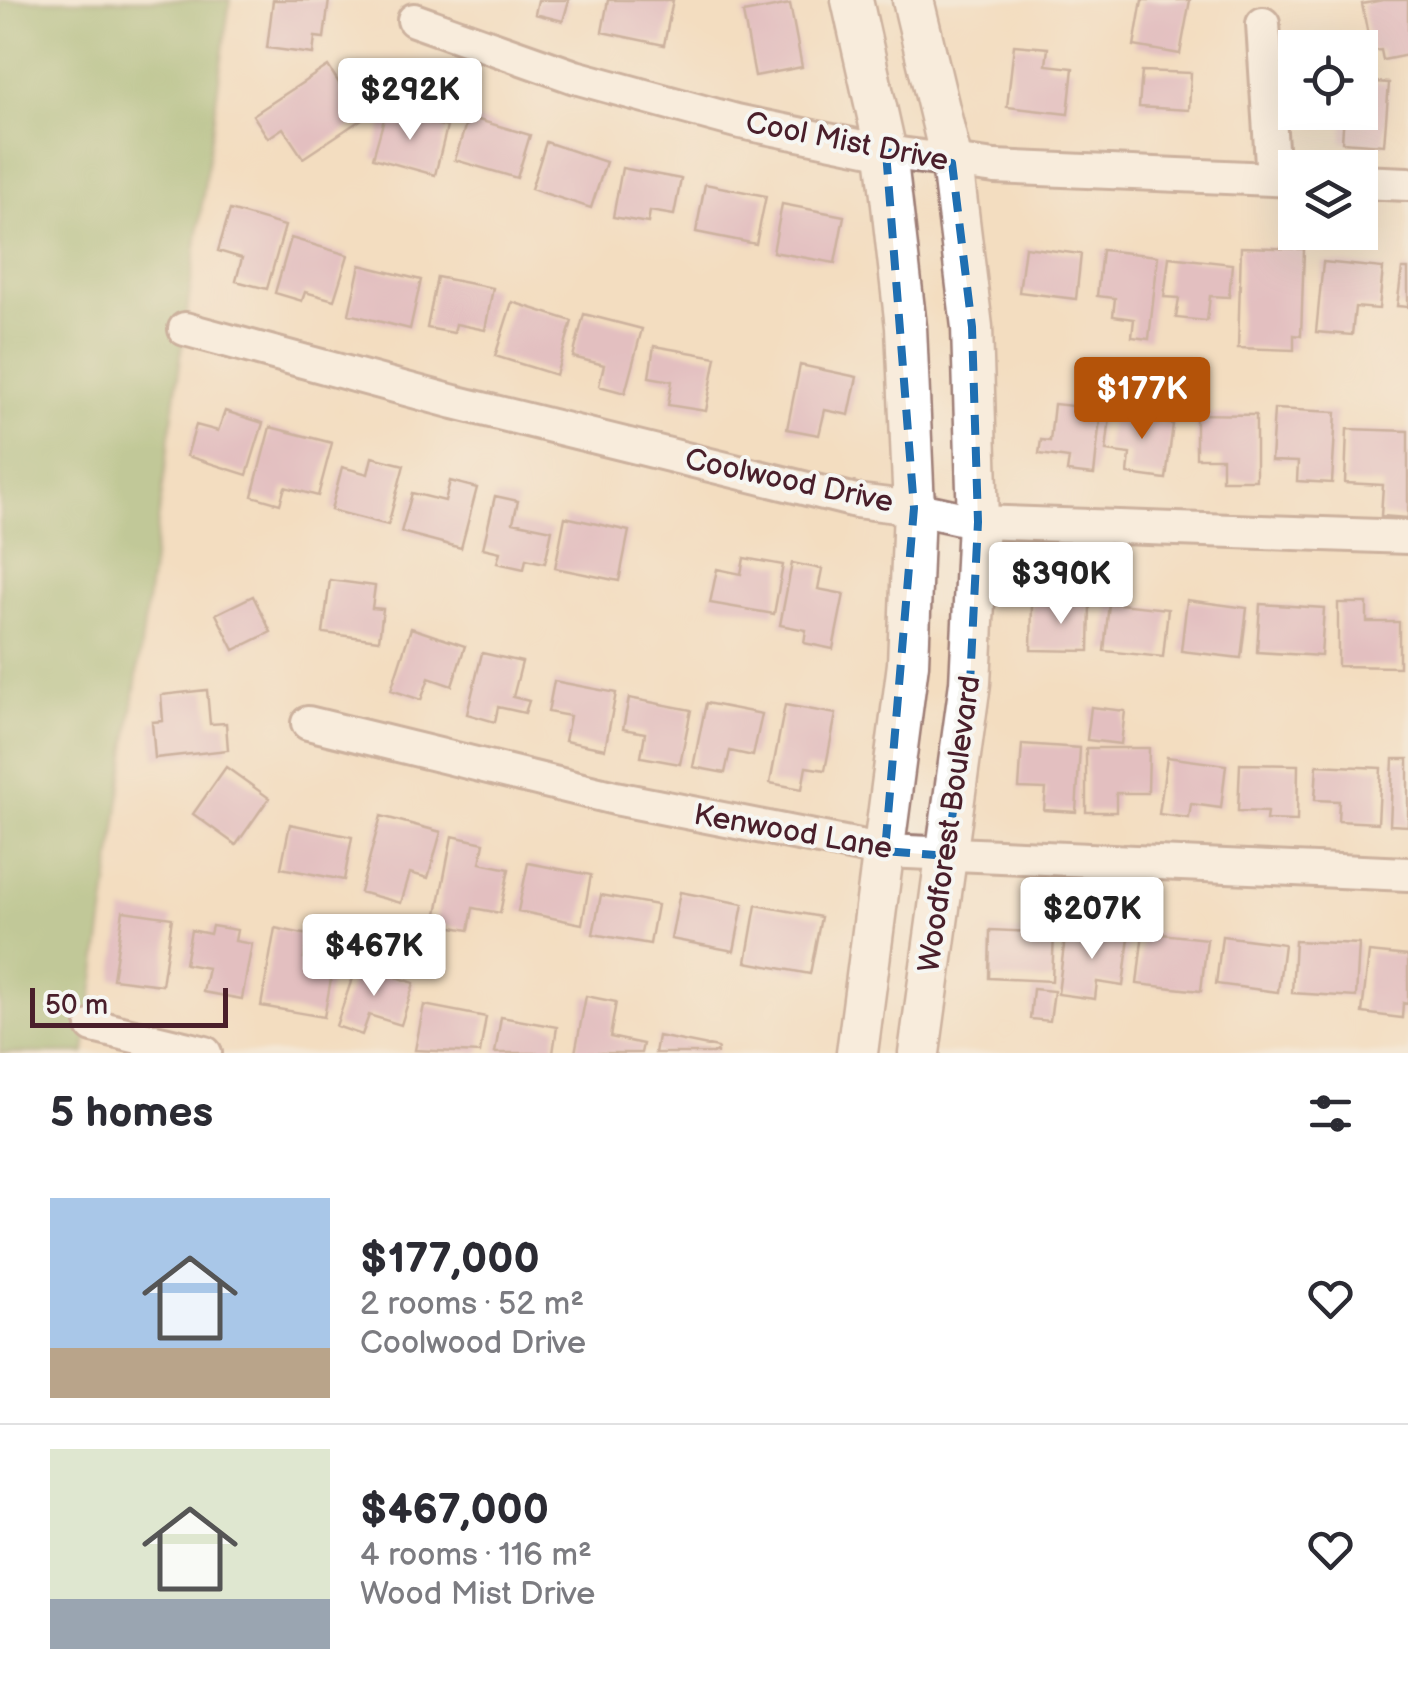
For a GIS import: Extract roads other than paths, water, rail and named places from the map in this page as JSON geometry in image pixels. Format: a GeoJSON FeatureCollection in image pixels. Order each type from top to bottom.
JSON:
{"type":"FeatureCollection","features":[{"type":"Feature","properties":{"kind":"street","name":"Woodforest Boulevard"},"geometry":{"type":"LineString","coordinates":[[852,0],[886,152],[906,327],[914,508],[908,664],[856,1053]]}},
{"type":"Feature","properties":{"kind":"street","name":"Woodforest Boulevard"},"geometry":{"type":"LineString","coordinates":[[912,0],[952,163],[972,326],[978,522],[970,683],[919,1053]]}},
{"type":"Feature","properties":{"kind":"street","name":"Cool Mist Drive"},"geometry":{"type":"LineString","coordinates":[[414,20],[592,82],[736,121],[886,152],[952,163],[1278,180]]}},
{"type":"Feature","properties":{"kind":"street"},"geometry":{"type":"LineString","coordinates":[[1264,24],[1280,150]]}},
{"type":"Feature","properties":{"kind":"street"},"geometry":{"type":"LineString","coordinates":[[1378,183],[1408,184]]}},
{"type":"Feature","properties":{"kind":"street","name":"Coolwood Drive"},"geometry":{"type":"LineString","coordinates":[[185,329],[454,402],[837,496],[978,522],[1408,538]]}},
{"type":"Feature","properties":{"kind":"street","name":"Kenwood Lane"},"geometry":{"type":"LineString","coordinates":[[308,723],[615,798],[885,851],[1408,874]]}},
{"type":"Feature","properties":{"kind":"street"},"geometry":{"type":"LineString","coordinates":[[93,1026],[206,1053]]}}]}
